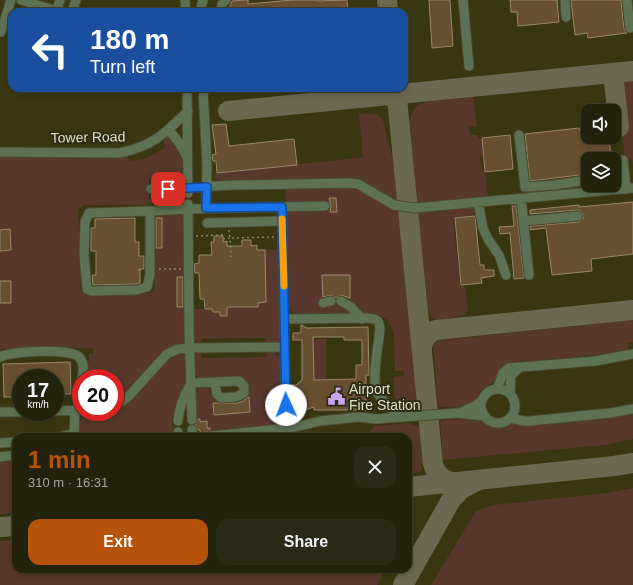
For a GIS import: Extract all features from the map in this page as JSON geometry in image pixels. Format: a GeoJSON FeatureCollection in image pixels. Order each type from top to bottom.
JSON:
{"type":"FeatureCollection","features":[{"type":"Feature","properties":{"kind":"street"},"geometry":{"type":"LineString","coordinates":[[21,0],[46,8]]}},
{"type":"Feature","properties":{"kind":"street"},"geometry":{"type":"LineString","coordinates":[[221,8],[222,2],[226,0]]}},
{"type":"Feature","properties":{"kind":"street"},"geometry":{"type":"LineString","coordinates":[[463,0],[469,66]]}},
{"type":"Feature","properties":{"kind":"street"},"geometry":{"type":"LineString","coordinates":[[565,0],[566,17]]}},
{"type":"Feature","properties":{"kind":"street"},"geometry":{"type":"LineString","coordinates":[[627,0],[630,28]]}},
{"type":"Feature","properties":{"kind":"street"},"geometry":{"type":"LineString","coordinates":[[1,32],[8,10]]}},
{"type":"Feature","properties":{"kind":"street"},"geometry":{"type":"LineString","coordinates":[[187,92],[188,191]]}},
{"type":"Feature","properties":{"kind":"street"},"geometry":{"type":"LineString","coordinates":[[202,92],[207,167],[206,208]]}},
{"type":"Feature","properties":{"kind":"street","name":"Tower Road"},"geometry":{"type":"LineString","coordinates":[[0,152],[120,153],[136,150],[145,146],[169,130],[188,111]]}},
{"type":"Feature","properties":{"kind":"street"},"geometry":{"type":"LineString","coordinates":[[169,130],[180,144],[188,158]]}},
{"type":"Feature","properties":{"kind":"street"},"geometry":{"type":"LineString","coordinates":[[519,135],[525,187],[524,221],[530,275]]}},
{"type":"Feature","properties":{"kind":"street"},"geometry":{"type":"LineString","coordinates":[[151,189],[188,191],[207,187],[235,185],[348,183],[358,184],[390,203],[403,207],[418,208],[630,189],[623,160]]}},
{"type":"Feature","properties":{"kind":"street"},"geometry":{"type":"LineString","coordinates":[[525,187],[581,181]]}},
{"type":"Feature","properties":{"kind":"street"},"geometry":{"type":"LineString","coordinates":[[478,202],[483,228],[488,239],[499,255],[506,275]]}},
{"type":"Feature","properties":{"kind":"street"},"geometry":{"type":"LineString","coordinates":[[188,206],[192,420]]}},
{"type":"Feature","properties":{"kind":"street"},"geometry":{"type":"LineString","coordinates":[[150,212],[149,285],[145,288],[91,291],[86,287],[84,254],[85,222],[87,215],[92,212],[150,212],[188,206],[206,208],[325,206]]}},
{"type":"Feature","properties":{"kind":"street"},"geometry":{"type":"LineString","coordinates":[[282,207],[286,428]]}},
{"type":"Feature","properties":{"kind":"street"},"geometry":{"type":"LineString","coordinates":[[524,221],[578,216]]}},
{"type":"Feature","properties":{"kind":"street"},"geometry":{"type":"LineString","coordinates":[[207,223],[282,221]]}},
{"type":"Feature","properties":{"kind":"street"},"geometry":{"type":"LineString","coordinates":[[341,301],[351,307],[362,318]]}},
{"type":"Feature","properties":{"kind":"street"},"geometry":{"type":"LineString","coordinates":[[285,319],[362,318],[374,319],[378,321],[380,324],[375,377],[377,393],[401,417]]}},
{"type":"Feature","properties":{"kind":"street"},"geometry":{"type":"LineString","coordinates":[[124,400],[167,354],[178,349],[284,347]]}},
{"type":"Feature","properties":{"kind":"street"},"geometry":{"type":"LineString","coordinates":[[0,357],[6,354],[21,352],[74,353],[79,356],[83,363],[83,369]]}},
{"type":"Feature","properties":{"kind":"street"},"geometry":{"type":"LineString","coordinates":[[497,389],[506,370],[513,367],[519,368],[595,361],[633,354]]}},
{"type":"Feature","properties":{"kind":"street"},"geometry":{"type":"LineString","coordinates":[[510,394],[511,375],[519,368]]}},
{"type":"Feature","properties":{"kind":"street"},"geometry":{"type":"LineString","coordinates":[[191,383],[215,383]]}},
{"type":"Feature","properties":{"kind":"street"},"geometry":{"type":"LineString","coordinates":[[178,421],[179,411],[191,383]]}},
{"type":"Feature","properties":{"kind":"street"},"geometry":{"type":"LineString","coordinates":[[457,413],[475,406],[482,401],[486,394],[497,389],[505,390],[510,394],[513,397],[515,406],[510,418],[497,422],[490,420],[485,416],[482,409],[482,401]]}},
{"type":"Feature","properties":{"kind":"street"},"geometry":{"type":"LineString","coordinates":[[510,418],[530,421],[633,408]]}},
{"type":"Feature","properties":{"kind":"street"},"geometry":{"type":"LineString","coordinates":[[0,412],[12,412]]}},
{"type":"Feature","properties":{"kind":"street"},"geometry":{"type":"LineString","coordinates":[[239,433],[286,428],[328,420],[359,417],[376,419],[457,413],[485,416]]}},
{"type":"Feature","properties":{"kind":"street"},"geometry":{"type":"LineString","coordinates":[[74,433],[76,421]]}},
{"type":"Feature","properties":{"kind":"street"},"geometry":{"type":"LineString","coordinates":[[0,443],[12,442]]}},
{"type":"Feature","properties":{"kind":"street"},"geometry":{"type":"LineString","coordinates":[[0,457],[12,456]]}},
{"type":"Feature","properties":{"kind":"path"},"geometry":{"type":"LineString","coordinates":[[229,222],[231,257]]}},
{"type":"Feature","properties":{"kind":"path"},"geometry":{"type":"LineString","coordinates":[[188,236],[223,235],[224,239],[283,237]]}},
{"type":"Feature","properties":{"kind":"path"},"geometry":{"type":"LineString","coordinates":[[138,270],[188,269]]}},
{"type":"Feature","properties":{"kind":"shaded area"},"geometry":{"type":"Polygon","coordinates":[[[0,0],[633,0],[633,585],[0,585],[0,0]]]}},
{"type":"Feature","properties":{"kind":"shaded area"},"geometry":{"type":"Polygon","coordinates":[[[633,81],[633,167],[632,159],[625,160],[621,121],[621,104],[619,104],[617,82],[633,81]]]}},
{"type":"Feature","properties":{"kind":"shaded area"},"geometry":{"type":"Polygon","coordinates":[[[473,97],[477,126],[469,127],[470,135],[477,135],[478,139],[481,139],[483,156],[480,157],[482,171],[485,172],[488,198],[417,204],[410,122],[414,109],[426,102],[473,97]]]}},
{"type":"Feature","properties":{"kind":"shaded area"},"geometry":{"type":"Polygon","coordinates":[[[359,113],[378,115],[383,120],[393,160],[399,202],[357,180],[223,182],[215,179],[215,174],[363,157],[359,113]]]}},
{"type":"Feature","properties":{"kind":"shaded area"},"geometry":{"type":"Polygon","coordinates":[[[169,136],[178,149],[185,170],[185,177],[182,184],[166,185],[166,178],[149,179],[149,199],[167,198],[167,192],[181,192],[182,204],[84,205],[78,209],[81,292],[86,294],[152,293],[155,287],[152,218],[156,214],[181,213],[184,216],[185,341],[165,350],[129,392],[124,396],[124,369],[86,369],[86,361],[89,361],[89,354],[93,353],[93,348],[0,349],[0,157],[128,156],[129,161],[146,158],[165,148],[163,139],[169,136]]]}},
{"type":"Feature","properties":{"kind":"shaded area"},"geometry":{"type":"Polygon","coordinates":[[[350,185],[361,189],[399,211],[418,404],[415,410],[407,410],[402,408],[396,401],[394,377],[404,376],[404,371],[395,371],[394,333],[388,321],[380,315],[298,315],[291,311],[288,304],[285,188],[350,185]]]}},
{"type":"Feature","properties":{"kind":"shaded area"},"geometry":{"type":"Polygon","coordinates":[[[466,207],[474,210],[474,216],[453,219],[460,285],[465,287],[468,310],[464,315],[438,321],[431,317],[428,308],[418,212],[466,207]]]}},
{"type":"Feature","properties":{"kind":"shaded area"},"geometry":{"type":"Polygon","coordinates":[[[279,249],[280,340],[278,343],[267,344],[265,338],[202,339],[202,345],[197,344],[195,340],[194,309],[212,309],[213,312],[220,312],[220,316],[227,316],[226,281],[235,281],[236,307],[242,307],[242,303],[263,250],[279,249]]]}},
{"type":"Feature","properties":{"kind":"shaded area"},"geometry":{"type":"Polygon","coordinates":[[[633,320],[633,342],[628,343],[629,349],[603,354],[508,363],[502,366],[497,379],[480,391],[475,402],[457,407],[438,406],[433,344],[435,341],[633,320]]]}},
{"type":"Feature","properties":{"kind":"shaded area"},"geometry":{"type":"Polygon","coordinates":[[[313,339],[326,339],[326,379],[311,379],[311,375],[314,375],[313,339]]]}},
{"type":"Feature","properties":{"kind":"shaded area"},"geometry":{"type":"Polygon","coordinates":[[[267,351],[273,352],[278,356],[281,367],[282,413],[276,423],[270,426],[211,432],[210,428],[207,428],[207,421],[200,422],[199,419],[195,419],[195,392],[201,387],[213,389],[215,403],[213,404],[214,415],[250,412],[248,386],[199,379],[195,374],[195,355],[197,352],[201,352],[201,358],[266,357],[267,351]]]}},
{"type":"Feature","properties":{"kind":"shaded area"},"geometry":{"type":"Polygon","coordinates":[[[179,353],[185,354],[186,382],[176,421],[172,422],[173,432],[175,433],[79,433],[78,424],[80,421],[124,421],[124,405],[129,402],[169,358],[179,353]]]}},
{"type":"Feature","properties":{"kind":"shaded area"},"geometry":{"type":"Polygon","coordinates":[[[633,411],[633,439],[605,445],[443,460],[440,422],[443,420],[482,418],[491,424],[504,426],[513,422],[633,411]]]}},
{"type":"Feature","properties":{"kind":"shaded area"},"geometry":{"type":"Polygon","coordinates":[[[409,423],[420,428],[423,444],[423,464],[420,472],[412,473],[412,433],[369,433],[375,426],[409,423]]]}},
{"type":"Feature","properties":{"kind":"shaded area"},"geometry":{"type":"Polygon","coordinates":[[[309,431],[312,433],[287,433],[309,431]]]}},
{"type":"Feature","properties":{"kind":"shaded area"},"geometry":{"type":"Polygon","coordinates":[[[12,458],[12,513],[0,514],[0,459],[12,458]]]}},
{"type":"Feature","properties":{"kind":"shaded area"},"geometry":{"type":"Polygon","coordinates":[[[633,488],[633,585],[431,585],[476,511],[493,505],[607,493],[633,488]]]}},
{"type":"Feature","properties":{"kind":"shaded area"},"geometry":{"type":"Polygon","coordinates":[[[12,540],[12,573],[384,573],[377,585],[0,585],[0,541],[12,540]]]}},
{"type":"Feature","properties":{"kind":"building"},"geometry":{"type":"Polygon","coordinates":[[[248,0],[248,4],[292,0],[347,0],[348,8],[230,8],[232,1],[248,0]]]}},
{"type":"Feature","properties":{"kind":"building"},"geometry":{"type":"Polygon","coordinates":[[[429,0],[450,0],[453,46],[432,48],[429,0]]]}},
{"type":"Feature","properties":{"kind":"building"},"geometry":{"type":"Polygon","coordinates":[[[510,0],[557,0],[559,22],[518,26],[517,12],[511,12],[510,0]]]}},
{"type":"Feature","properties":{"kind":"building"},"geometry":{"type":"Polygon","coordinates":[[[571,0],[621,0],[624,29],[627,33],[588,38],[587,33],[575,35],[571,0]]]}},
{"type":"Feature","properties":{"kind":"building"},"geometry":{"type":"Polygon","coordinates":[[[226,124],[229,146],[294,139],[297,165],[217,173],[216,161],[213,161],[212,155],[216,154],[212,125],[226,124]]]}},
{"type":"Feature","properties":{"kind":"building"},"geometry":{"type":"Polygon","coordinates":[[[579,128],[581,131],[581,144],[610,144],[610,152],[581,152],[581,175],[530,181],[525,134],[579,128]]]}},
{"type":"Feature","properties":{"kind":"building"},"geometry":{"type":"Polygon","coordinates":[[[510,135],[513,169],[485,172],[482,138],[510,135]]]}},
{"type":"Feature","properties":{"kind":"building"},"geometry":{"type":"Polygon","coordinates":[[[329,198],[336,198],[337,212],[330,212],[331,206],[329,198]]]}},
{"type":"Feature","properties":{"kind":"building"},"geometry":{"type":"Polygon","coordinates":[[[633,202],[633,254],[591,259],[592,271],[552,275],[546,228],[530,230],[530,226],[579,222],[583,219],[584,215],[578,210],[530,214],[530,210],[633,202]]]}},
{"type":"Feature","properties":{"kind":"building"},"geometry":{"type":"Polygon","coordinates":[[[512,206],[516,206],[524,278],[514,279],[510,233],[500,234],[499,227],[514,226],[512,206]]]}},
{"type":"Feature","properties":{"kind":"building"},"geometry":{"type":"Polygon","coordinates":[[[475,216],[480,265],[484,265],[484,270],[494,270],[494,276],[481,278],[482,283],[461,285],[455,218],[475,216]]]}},
{"type":"Feature","properties":{"kind":"building"},"geometry":{"type":"Polygon","coordinates":[[[135,218],[135,242],[139,242],[139,256],[144,256],[144,269],[140,269],[140,283],[93,285],[92,275],[96,275],[96,251],[91,251],[91,228],[95,228],[95,219],[135,218]]]}},
{"type":"Feature","properties":{"kind":"building"},"geometry":{"type":"Polygon","coordinates":[[[156,218],[162,218],[162,248],[156,248],[156,218]]]}},
{"type":"Feature","properties":{"kind":"building"},"geometry":{"type":"Polygon","coordinates":[[[10,229],[11,250],[0,251],[0,230],[10,229]]]}},
{"type":"Feature","properties":{"kind":"building"},"geometry":{"type":"Polygon","coordinates":[[[214,236],[223,236],[223,242],[227,241],[227,246],[242,246],[242,240],[251,240],[251,246],[257,245],[257,250],[265,250],[266,302],[258,303],[258,307],[227,307],[227,316],[220,316],[220,312],[213,312],[212,309],[205,309],[204,299],[200,299],[199,273],[195,273],[194,264],[199,263],[199,255],[212,255],[211,242],[214,242],[214,236]]]}},
{"type":"Feature","properties":{"kind":"building"},"geometry":{"type":"Polygon","coordinates":[[[322,275],[350,275],[350,298],[341,295],[336,298],[332,295],[323,297],[322,275]]]}},
{"type":"Feature","properties":{"kind":"building"},"geometry":{"type":"Polygon","coordinates":[[[177,277],[183,277],[183,307],[177,307],[177,277]]]}},
{"type":"Feature","properties":{"kind":"building"},"geometry":{"type":"Polygon","coordinates":[[[0,281],[11,281],[11,303],[0,303],[0,281]]]}},
{"type":"Feature","properties":{"kind":"building"},"geometry":{"type":"Polygon","coordinates":[[[301,325],[307,328],[368,327],[369,375],[366,375],[366,410],[314,410],[314,407],[305,410],[303,406],[303,395],[295,393],[291,386],[296,385],[302,380],[302,340],[293,340],[293,333],[301,333],[301,325]],[[313,337],[314,380],[356,379],[356,365],[362,365],[362,340],[344,340],[344,337],[313,337]]]}},
{"type":"Feature","properties":{"kind":"building"},"geometry":{"type":"Polygon","coordinates":[[[70,362],[71,394],[64,394],[64,369],[12,369],[12,397],[4,397],[3,364],[70,362]]]}},
{"type":"Feature","properties":{"kind":"building"},"geometry":{"type":"Polygon","coordinates":[[[248,397],[250,412],[214,415],[213,403],[237,403],[244,401],[248,397]]]}},
{"type":"Feature","properties":{"kind":"building"},"geometry":{"type":"Polygon","coordinates":[[[198,419],[200,419],[200,422],[207,421],[207,428],[210,428],[210,430],[206,433],[200,433],[200,430],[198,430],[195,425],[198,419]]]}},
{"type":"Feature","properties":{"kind":"taxiway"},"geometry":{"type":"LineString","coordinates":[[387,0],[388,8]]}},
{"type":"Feature","properties":{"kind":"taxiway"},"geometry":{"type":"LineString","coordinates":[[228,111],[633,71]]}},
{"type":"Feature","properties":{"kind":"taxiway"},"geometry":{"type":"LineString","coordinates":[[613,73],[616,104]]}},
{"type":"Feature","properties":{"kind":"taxiway"},"geometry":{"type":"LineString","coordinates":[[396,92],[433,464],[440,476],[453,482]]}},
{"type":"Feature","properties":{"kind":"taxiway"},"geometry":{"type":"LineString","coordinates":[[422,348],[426,337],[436,330],[633,310]]}},
{"type":"Feature","properties":{"kind":"taxiway"},"geometry":{"type":"LineString","coordinates":[[412,487],[633,463]]}},
{"type":"Feature","properties":{"kind":"taxiway"},"geometry":{"type":"LineString","coordinates":[[412,569],[451,500],[460,490],[477,481]]}},
{"type":"Feature","properties":{"kind":"taxiway"},"geometry":{"type":"LineString","coordinates":[[0,527],[12,526]]}},
{"type":"Feature","properties":{"kind":"taxiway"},"geometry":{"type":"LineString","coordinates":[[403,585],[410,573]]}},
{"type":"Feature","properties":{"kind":"slow traffic"},"geometry":{"type":"LineString","coordinates":[[282,219],[284,286]]}},
{"type":"Feature","properties":{"kind":"place","name":"Airport Fire Station"},"geometry":{"type":"Point","coordinates":[336,397]}},
{"type":"Feature","properties":{"kind":"route"},"geometry":{"type":"LineString","coordinates":[[168,189],[207,187],[206,208],[282,207],[286,405]]}}]}
